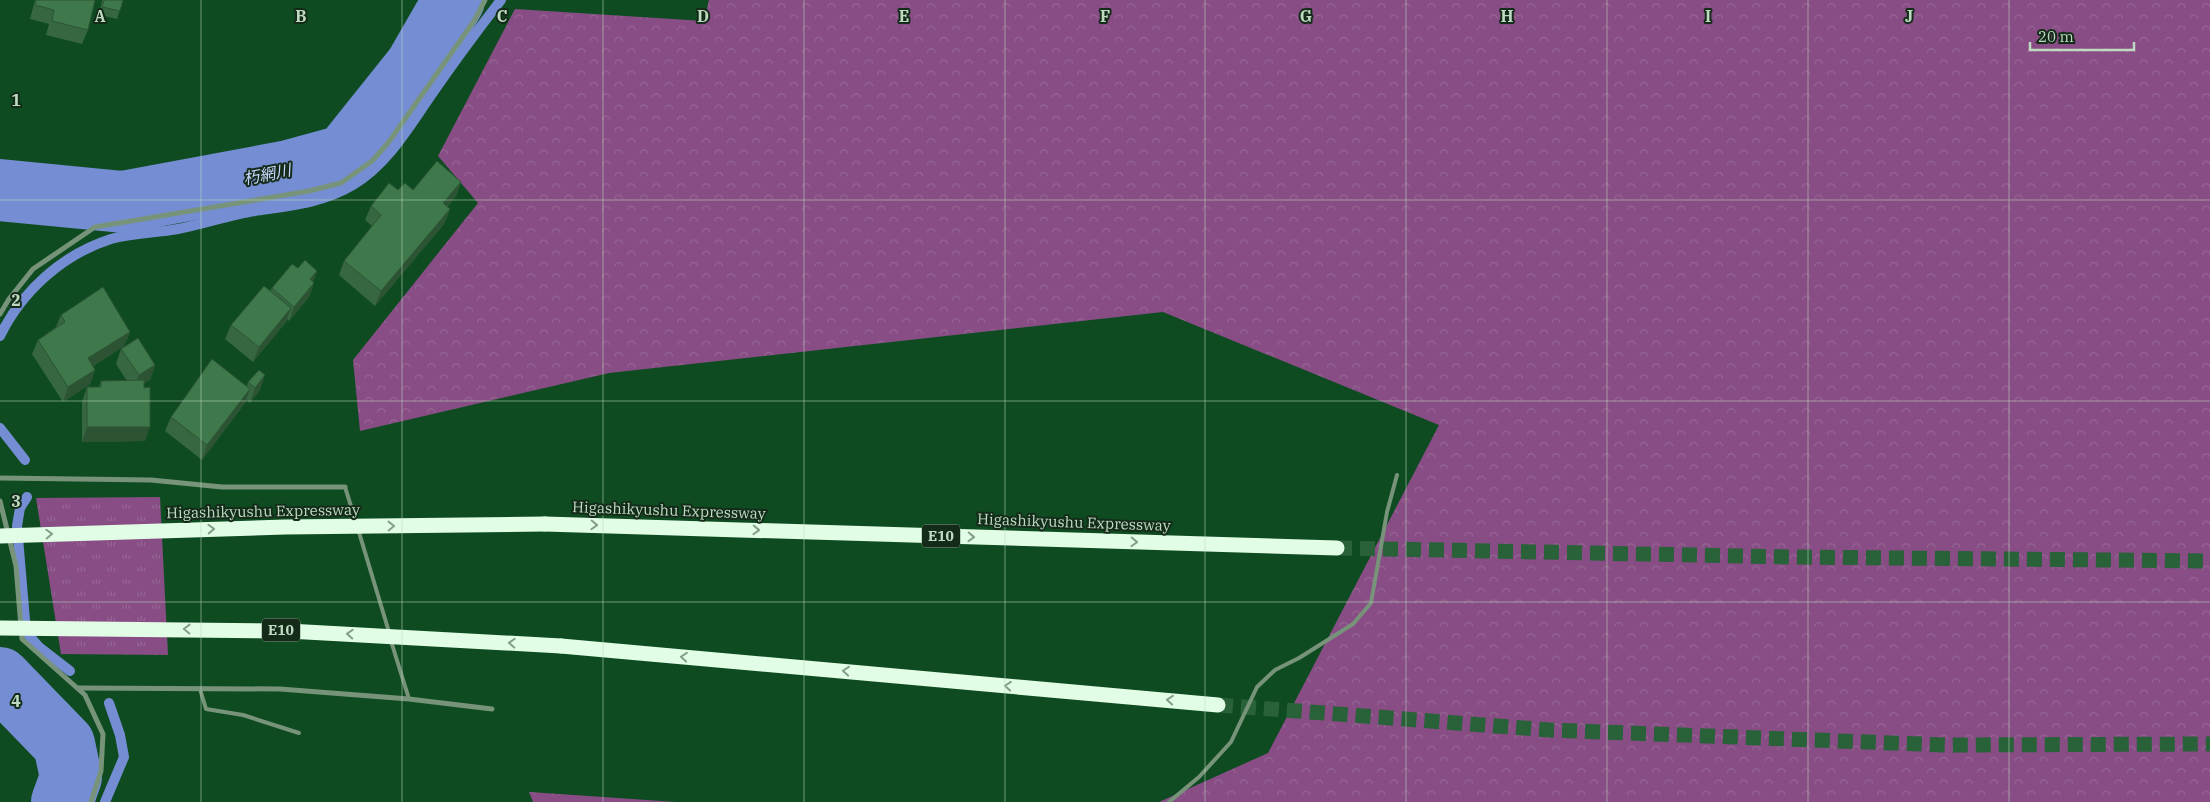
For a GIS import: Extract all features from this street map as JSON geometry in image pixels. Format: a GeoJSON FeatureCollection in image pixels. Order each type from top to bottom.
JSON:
{"type":"FeatureCollection","features":[{"type":"Feature","properties":{"kind":"highway","name":"Higashikyushu Expressway"},"geometry":{"type":"LineString","coordinates":[[0,536],[285,527],[545,524],[1337,548]]}},
{"type":"Feature","properties":{"kind":"highway","name":"E10"},"geometry":{"type":"LineString","coordinates":[[0,628],[288,631],[561,646],[1218,704]]}},
{"type":"Feature","properties":{"kind":"street"},"geometry":{"type":"LineString","coordinates":[[0,314],[9,298],[33,269],[95,227],[341,184],[372,162],[388,143],[474,21],[485,0]]}},
{"type":"Feature","properties":{"kind":"street"},"geometry":{"type":"LineString","coordinates":[[0,478],[152,480],[222,487],[345,487]]}},
{"type":"Feature","properties":{"kind":"street"},"geometry":{"type":"LineString","coordinates":[[0,501],[16,566],[22,640],[85,694],[103,734],[101,771],[91,802]]}},
{"type":"Feature","properties":{"kind":"street"},"geometry":{"type":"LineString","coordinates":[[78,688],[280,689],[408,699],[492,709]]}},
{"type":"Feature","properties":{"kind":"lane"},"geometry":{"type":"LineString","coordinates":[[1169,802],[1199,777],[1231,742],[1257,687],[1275,670],[1299,658],[1353,624],[1371,604],[1387,512],[1398,475]]}},
{"type":"Feature","properties":{"kind":"lane"},"geometry":{"type":"LineString","coordinates":[[345,487],[408,699]]}},
{"type":"Feature","properties":{"kind":"lane"},"geometry":{"type":"LineString","coordinates":[[200,689],[206,709],[243,715],[298,733]]}},
{"type":"Feature","properties":{"kind":"green space"},"geometry":{"type":"Polygon","coordinates":[[[709,0],[2210,0],[2210,802],[1159,802],[1268,753],[1439,425],[1163,312],[609,373],[360,431],[353,360],[478,203],[438,156],[515,9],[704,21],[709,0]]]}},
{"type":"Feature","properties":{"kind":"green space"},"geometry":{"type":"Polygon","coordinates":[[[160,497],[168,655],[61,654],[36,498],[160,497]]]}},
{"type":"Feature","properties":{"kind":"green space"},"geometry":{"type":"Polygon","coordinates":[[[530,792],[676,802],[533,802],[530,792]]]}},
{"type":"Feature","properties":{"kind":"building"},"geometry":{"type":"Polygon","coordinates":[[[36,0],[95,0],[88,30],[52,21],[54,10],[35,5],[36,0]]]}},
{"type":"Feature","properties":{"kind":"building"},"geometry":{"type":"Polygon","coordinates":[[[104,0],[123,0],[120,11],[102,7],[104,0]]]}},
{"type":"Feature","properties":{"kind":"building"},"geometry":{"type":"Polygon","coordinates":[[[437,161],[461,182],[443,203],[450,209],[381,291],[344,261],[381,215],[371,206],[389,183],[398,190],[405,183],[413,190],[437,161]]]}},
{"type":"Feature","properties":{"kind":"building"},"geometry":{"type":"Polygon","coordinates":[[[305,260],[317,271],[310,279],[314,283],[294,307],[272,288],[292,264],[298,268],[305,260]]]}},
{"type":"Feature","properties":{"kind":"building"},"geometry":{"type":"Polygon","coordinates":[[[264,286],[291,308],[259,347],[231,325],[264,286]]]}},
{"type":"Feature","properties":{"kind":"building"},"geometry":{"type":"Polygon","coordinates":[[[103,287],[130,332],[88,358],[95,370],[68,387],[38,340],[65,322],[61,315],[103,287]]]}},
{"type":"Feature","properties":{"kind":"building"},"geometry":{"type":"Polygon","coordinates":[[[138,338],[155,365],[139,375],[121,349],[138,338]]]}},
{"type":"Feature","properties":{"kind":"building"},"geometry":{"type":"Polygon","coordinates":[[[212,359],[250,389],[207,445],[171,417],[212,359]]]}},
{"type":"Feature","properties":{"kind":"building"},"geometry":{"type":"Polygon","coordinates":[[[259,370],[265,375],[255,388],[248,382],[259,370]]]}},
{"type":"Feature","properties":{"kind":"building"},"geometry":{"type":"Polygon","coordinates":[[[144,380],[144,388],[150,387],[150,427],[87,427],[87,387],[101,387],[101,381],[144,380]]]}},
{"type":"Feature","properties":{"kind":"waterway","name":"朽網川"},"geometry":{"type":"LineString","coordinates":[[0,190],[123,202],[289,171],[344,156],[416,66],[454,0]]}},
{"type":"Feature","properties":{"kind":"waterway"},"geometry":{"type":"LineString","coordinates":[[0,336],[9,320],[32,289],[61,264],[93,246],[119,237],[178,229],[245,213],[306,203],[330,196],[353,185],[377,167],[397,144],[457,58],[501,0]]}},
{"type":"Feature","properties":{"kind":"waterway"},"geometry":{"type":"LineString","coordinates":[[0,428],[25,460]]}},
{"type":"Feature","properties":{"kind":"waterway"},"geometry":{"type":"LineString","coordinates":[[27,497],[20,508],[17,526],[26,632],[39,647],[70,671]]}},
{"type":"Feature","properties":{"kind":"waterway","name":"朽網川"},"geometry":{"type":"LineString","coordinates":[[0,678],[64,744],[71,777],[62,802]]}},
{"type":"Feature","properties":{"kind":"waterway"},"geometry":{"type":"LineString","coordinates":[[105,802],[124,757],[120,735],[109,703]]}},
{"type":"Feature","properties":{"kind":"tunnel"},"geometry":{"type":"LineString","coordinates":[[1337,548],[1795,557],[2210,561]]}},
{"type":"Feature","properties":{"kind":"tunnel"},"geometry":{"type":"LineString","coordinates":[[1218,705],[1550,730],[1946,745],[2210,744]]}}]}
